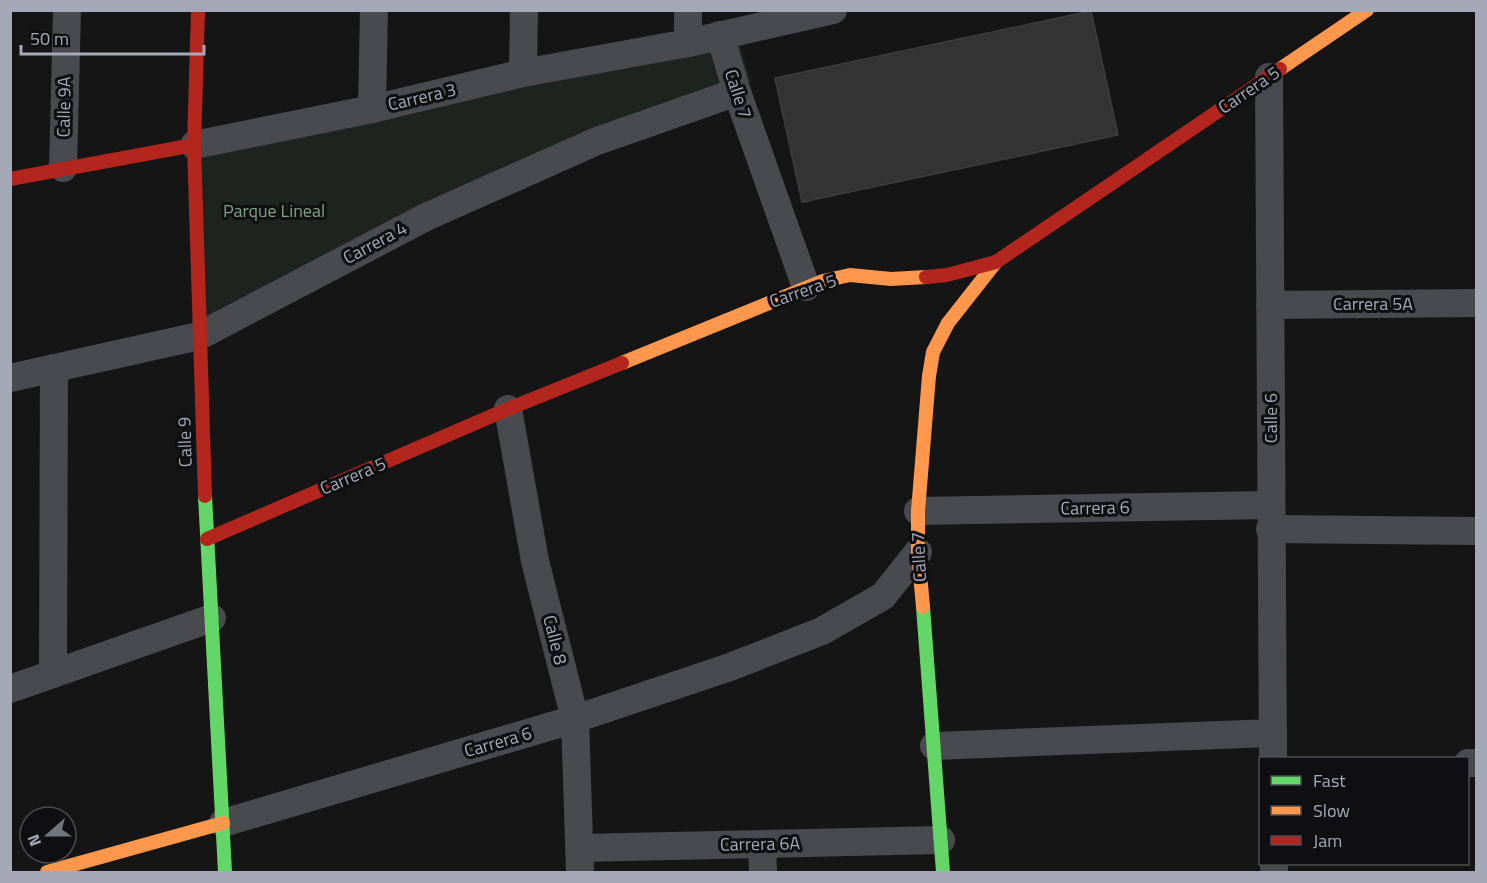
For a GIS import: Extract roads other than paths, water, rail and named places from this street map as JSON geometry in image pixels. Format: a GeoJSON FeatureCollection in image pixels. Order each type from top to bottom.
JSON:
{"type":"FeatureCollection","features":[{"type":"Feature","properties":{"kind":"street","name":"Calle 9A"},"geometry":{"type":"LineString","coordinates":[[63,168],[66,10]]}},
{"type":"Feature","properties":{"kind":"street","name":"Calle 9"},"geometry":{"type":"LineString","coordinates":[[198,10],[194,145],[199,336],[207,540],[225,873]]}},
{"type":"Feature","properties":{"kind":"street"},"geometry":{"type":"LineString","coordinates":[[372,109],[374,10]]}},
{"type":"Feature","properties":{"kind":"street"},"geometry":{"type":"LineString","coordinates":[[523,73],[524,10]]}},
{"type":"Feature","properties":{"kind":"street"},"geometry":{"type":"LineString","coordinates":[[688,10],[688,43]]}},
{"type":"Feature","properties":{"kind":"street","name":"Carrera 3"},"geometry":{"type":"LineString","coordinates":[[10,180],[372,109],[523,73],[688,43],[833,10]]}},
{"type":"Feature","properties":{"kind":"street","name":"Carrera 5"},"geometry":{"type":"LineString","coordinates":[[207,540],[508,409],[823,280],[850,275],[891,279],[918,278],[946,275],[996,262],[1367,10]]}},
{"type":"Feature","properties":{"kind":"street","name":"Calle 7"},"geometry":{"type":"LineString","coordinates":[[720,35],[737,92],[806,287]]}},
{"type":"Feature","properties":{"kind":"street","name":"Calle 6"},"geometry":{"type":"LineString","coordinates":[[1269,76],[1273,746]]}},
{"type":"Feature","properties":{"kind":"street","name":"Carrera 4"},"geometry":{"type":"LineString","coordinates":[[10,378],[199,336],[426,217],[597,141],[737,92]]}},
{"type":"Feature","properties":{"kind":"street","name":"Calle 7"},"geometry":{"type":"LineString","coordinates":[[943,873],[918,552],[918,511],[928,376],[933,352],[948,323],[996,262]]}},
{"type":"Feature","properties":{"kind":"street","name":"Carrera 5A"},"geometry":{"type":"LineString","coordinates":[[1270,305],[1476,303]]}},
{"type":"Feature","properties":{"kind":"street"},"geometry":{"type":"LineString","coordinates":[[53,674],[54,368]]}},
{"type":"Feature","properties":{"kind":"street","name":"Calle 8"},"geometry":{"type":"LineString","coordinates":[[508,409],[535,561],[575,719],[580,860]]}},
{"type":"Feature","properties":{"kind":"street","name":"Carrera 6"},"geometry":{"type":"LineString","coordinates":[[918,511],[1271,517],[1476,531]]}},
{"type":"Feature","properties":{"kind":"street","name":"Carrera 6"},"geometry":{"type":"LineString","coordinates":[[46,873],[575,719],[730,667],[822,631],[883,596],[918,552]]}},
{"type":"Feature","properties":{"kind":"street"},"geometry":{"type":"LineString","coordinates":[[10,689],[212,618]]}},
{"type":"Feature","properties":{"kind":"street"},"geometry":{"type":"LineString","coordinates":[[934,746],[1273,746]]}},
{"type":"Feature","properties":{"kind":"street","name":"Carrera 6A"},"geometry":{"type":"LineString","coordinates":[[580,860],[762,844],[941,840]]}},
{"type":"Feature","properties":{"kind":"street"},"geometry":{"type":"LineString","coordinates":[[762,844],[763,873]]}},
{"type":"Feature","properties":{"kind":"park label","name":"Parque Lineal"},"geometry":{"type":"Point","coordinates":[274,211]}}]}
